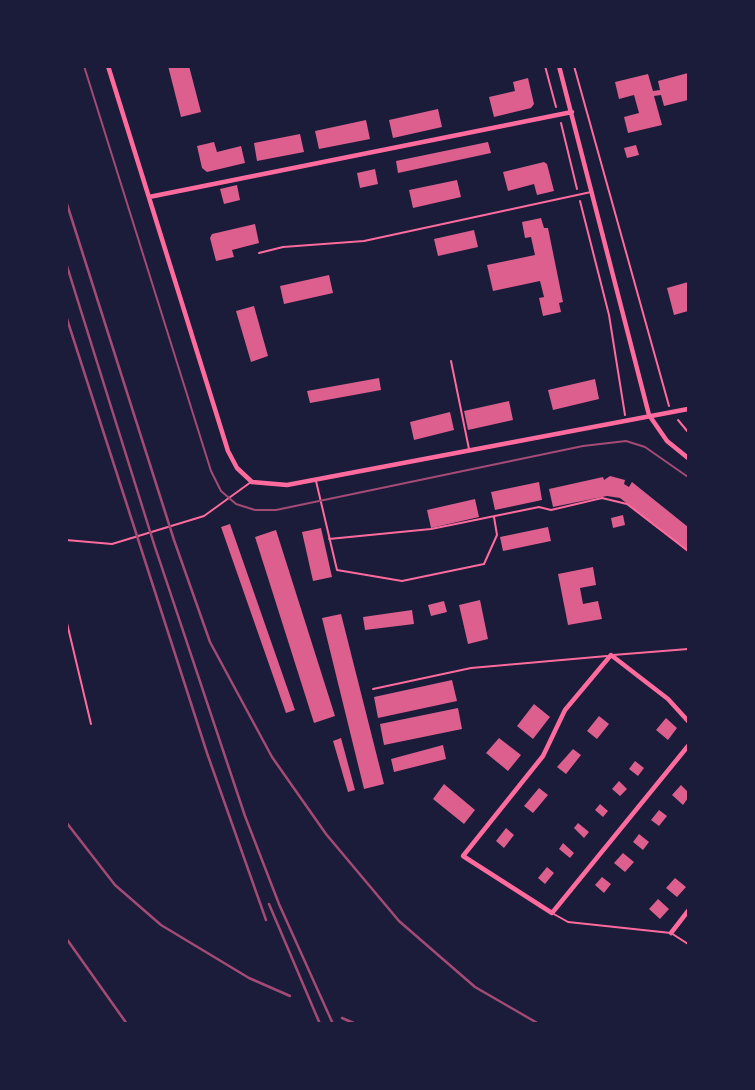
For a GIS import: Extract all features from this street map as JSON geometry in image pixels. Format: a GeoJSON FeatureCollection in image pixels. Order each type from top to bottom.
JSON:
{"type":"FeatureCollection","features":[{"type":"Feature","properties":{"kind":"street"},"geometry":{"type":"LineString","coordinates":[[108,66],[228,451],[237,468],[252,482],[287,485],[688,409]]}},
{"type":"Feature","properties":{"kind":"street"},"geometry":{"type":"LineString","coordinates":[[559,66],[649,415],[667,441],[688,458]]}},
{"type":"Feature","properties":{"kind":"street"},"geometry":{"type":"LineString","coordinates":[[149,197],[572,112]]}},
{"type":"Feature","properties":{"kind":"street"},"geometry":{"type":"LineString","coordinates":[[688,721],[668,699],[611,655],[565,710],[543,756],[463,856],[552,913],[688,746]]}},
{"type":"Feature","properties":{"kind":"street"},"geometry":{"type":"LineString","coordinates":[[671,933],[688,911]]}},
{"type":"Feature","properties":{"kind":"lane"},"geometry":{"type":"LineString","coordinates":[[259,253],[283,247],[364,241],[592,192]]}},
{"type":"Feature","properties":{"kind":"lane"},"geometry":{"type":"LineString","coordinates":[[451,362],[469,450]]}},
{"type":"Feature","properties":{"kind":"lane"},"geometry":{"type":"LineString","coordinates":[[316,480],[337,570],[402,581],[484,564],[497,535],[494,516]]}},
{"type":"Feature","properties":{"kind":"lane"},"geometry":{"type":"LineString","coordinates":[[66,540],[112,544],[204,516],[252,482]]}},
{"type":"Feature","properties":{"kind":"lane"},"geometry":{"type":"LineString","coordinates":[[329,540],[431,529],[539,507],[551,510],[602,498],[627,504],[688,551]]}},
{"type":"Feature","properties":{"kind":"lane"},"geometry":{"type":"LineString","coordinates":[[66,619],[91,724]]}},
{"type":"Feature","properties":{"kind":"lane"},"geometry":{"type":"LineString","coordinates":[[373,689],[471,668],[688,649]]}},
{"type":"Feature","properties":{"kind":"lane"},"geometry":{"type":"LineString","coordinates":[[552,913],[568,922],[671,933],[688,944]]}},
{"type":"Feature","properties":{"kind":"path"},"geometry":{"type":"LineString","coordinates":[[545,66],[609,315],[626,419]]}},
{"type":"Feature","properties":{"kind":"path"},"geometry":{"type":"LineString","coordinates":[[575,66],[671,412],[688,432]]}},
{"type":"Feature","properties":{"kind":"building"},"geometry":{"type":"Polygon","coordinates":[[[168,66],[189,66],[201,112],[181,117],[168,66]]]}},
{"type":"Feature","properties":{"kind":"building"},"geometry":{"type":"Polygon","coordinates":[[[688,73],[688,100],[664,106],[661,95],[654,96],[662,125],[628,133],[624,117],[639,113],[634,95],[619,99],[615,82],[648,74],[653,91],[660,90],[658,81],[688,73]]]}},
{"type":"Feature","properties":{"kind":"building"},"geometry":{"type":"Polygon","coordinates":[[[528,78],[534,104],[531,108],[494,117],[489,97],[515,91],[513,82],[528,78]]]}},
{"type":"Feature","properties":{"kind":"building"},"geometry":{"type":"Polygon","coordinates":[[[438,109],[442,127],[393,138],[389,120],[438,109]]]}},
{"type":"Feature","properties":{"kind":"building"},"geometry":{"type":"Polygon","coordinates":[[[366,120],[370,139],[319,149],[315,131],[366,120]]]}},
{"type":"Feature","properties":{"kind":"building"},"geometry":{"type":"Polygon","coordinates":[[[300,134],[304,152],[257,161],[254,143],[300,134]]]}},
{"type":"Feature","properties":{"kind":"building"},"geometry":{"type":"Polygon","coordinates":[[[214,142],[217,152],[241,146],[245,163],[207,172],[202,168],[197,146],[214,142]]]}},
{"type":"Feature","properties":{"kind":"building"},"geometry":{"type":"Polygon","coordinates":[[[488,142],[491,153],[398,173],[396,161],[488,142]]]}},
{"type":"Feature","properties":{"kind":"building"},"geometry":{"type":"Polygon","coordinates":[[[636,145],[639,155],[627,158],[624,148],[636,145]]]}},
{"type":"Feature","properties":{"kind":"building"},"geometry":{"type":"Polygon","coordinates":[[[544,162],[547,164],[554,191],[537,195],[534,184],[508,191],[503,172],[544,162]]]}},
{"type":"Feature","properties":{"kind":"building"},"geometry":{"type":"Polygon","coordinates":[[[375,169],[378,184],[360,188],[357,173],[375,169]]]}},
{"type":"Feature","properties":{"kind":"building"},"geometry":{"type":"Polygon","coordinates":[[[457,180],[461,197],[413,208],[409,190],[457,180]]]}},
{"type":"Feature","properties":{"kind":"building"},"geometry":{"type":"Polygon","coordinates":[[[237,185],[240,200],[224,204],[220,189],[237,185]]]}},
{"type":"Feature","properties":{"kind":"building"},"geometry":{"type":"Polygon","coordinates":[[[541,218],[544,228],[548,228],[563,302],[559,303],[561,312],[543,316],[539,298],[544,297],[540,281],[493,291],[487,265],[535,255],[531,237],[525,238],[522,222],[541,218]]]}},
{"type":"Feature","properties":{"kind":"building"},"geometry":{"type":"Polygon","coordinates":[[[255,224],[259,243],[232,250],[234,257],[216,261],[210,238],[212,234],[255,224]]]}},
{"type":"Feature","properties":{"kind":"building"},"geometry":{"type":"Polygon","coordinates":[[[474,230],[478,247],[438,256],[434,239],[474,230]]]}},
{"type":"Feature","properties":{"kind":"building"},"geometry":{"type":"Polygon","coordinates":[[[329,275],[333,293],[284,304],[280,286],[329,275]]]}},
{"type":"Feature","properties":{"kind":"building"},"geometry":{"type":"Polygon","coordinates":[[[688,282],[688,311],[674,315],[667,288],[688,282]]]}},
{"type":"Feature","properties":{"kind":"building"},"geometry":{"type":"Polygon","coordinates":[[[254,306],[268,356],[251,362],[236,311],[254,306]]]}},
{"type":"Feature","properties":{"kind":"building"},"geometry":{"type":"Polygon","coordinates":[[[379,378],[381,390],[310,403],[307,391],[379,378]]]}},
{"type":"Feature","properties":{"kind":"building"},"geometry":{"type":"Polygon","coordinates":[[[595,379],[599,399],[553,410],[548,390],[595,379]]]}},
{"type":"Feature","properties":{"kind":"building"},"geometry":{"type":"Polygon","coordinates":[[[509,401],[513,420],[468,430],[464,411],[509,401]]]}},
{"type":"Feature","properties":{"kind":"building"},"geometry":{"type":"Polygon","coordinates":[[[450,412],[454,430],[414,440],[410,422],[450,412]]]}},
{"type":"Feature","properties":{"kind":"building"},"geometry":{"type":"Polygon","coordinates":[[[610,476],[625,480],[624,484],[629,487],[632,482],[688,527],[688,552],[620,498],[607,496],[553,507],[549,489],[603,477],[604,480],[610,476]]]}},
{"type":"Feature","properties":{"kind":"building"},"geometry":{"type":"Polygon","coordinates":[[[539,482],[542,500],[495,510],[491,492],[539,482]]]}},
{"type":"Feature","properties":{"kind":"building"},"geometry":{"type":"Polygon","coordinates":[[[475,499],[479,517],[431,528],[427,510],[475,499]]]}},
{"type":"Feature","properties":{"kind":"building"},"geometry":{"type":"Polygon","coordinates":[[[623,515],[625,525],[613,528],[611,518],[623,515]]]}},
{"type":"Feature","properties":{"kind":"building"},"geometry":{"type":"Polygon","coordinates":[[[230,524],[295,710],[286,713],[221,527],[230,524]]]}},
{"type":"Feature","properties":{"kind":"building"},"geometry":{"type":"Polygon","coordinates":[[[548,527],[551,541],[503,551],[500,537],[548,527]]]}},
{"type":"Feature","properties":{"kind":"building"},"geometry":{"type":"Polygon","coordinates":[[[321,528],[332,577],[313,581],[302,532],[321,528]]]}},
{"type":"Feature","properties":{"kind":"building"},"geometry":{"type":"Polygon","coordinates":[[[276,530],[335,716],[314,723],[255,537],[276,530]]]}},
{"type":"Feature","properties":{"kind":"building"},"geometry":{"type":"Polygon","coordinates":[[[593,567],[596,585],[580,588],[583,604],[598,601],[602,619],[568,625],[558,574],[593,567]]]}},
{"type":"Feature","properties":{"kind":"building"},"geometry":{"type":"Polygon","coordinates":[[[480,600],[488,639],[468,644],[459,605],[480,600]]]}},
{"type":"Feature","properties":{"kind":"building"},"geometry":{"type":"Polygon","coordinates":[[[444,601],[447,612],[431,616],[428,605],[444,601]]]}},
{"type":"Feature","properties":{"kind":"building"},"geometry":{"type":"Polygon","coordinates":[[[412,610],[414,624],[365,630],[363,617],[412,610]]]}},
{"type":"Feature","properties":{"kind":"building"},"geometry":{"type":"Polygon","coordinates":[[[341,614],[384,784],[364,789],[322,618],[341,614]]]}},
{"type":"Feature","properties":{"kind":"building"},"geometry":{"type":"Polygon","coordinates":[[[452,680],[457,701],[378,718],[374,697],[452,680]]]}},
{"type":"Feature","properties":{"kind":"building"},"geometry":{"type":"Polygon","coordinates":[[[534,704],[550,717],[533,739],[517,726],[534,704]]]}},
{"type":"Feature","properties":{"kind":"building"},"geometry":{"type":"Polygon","coordinates":[[[458,708],[462,729],[384,745],[380,724],[458,708]]]}},
{"type":"Feature","properties":{"kind":"building"},"geometry":{"type":"Polygon","coordinates":[[[599,716],[609,724],[597,739],[587,731],[599,716]]]}},
{"type":"Feature","properties":{"kind":"building"},"geometry":{"type":"Polygon","coordinates":[[[666,718],[677,728],[668,740],[656,730],[666,718]]]}},
{"type":"Feature","properties":{"kind":"building"},"geometry":{"type":"Polygon","coordinates":[[[341,738],[355,790],[348,792],[333,741],[341,738]]]}},
{"type":"Feature","properties":{"kind":"building"},"geometry":{"type":"Polygon","coordinates":[[[499,738],[521,755],[508,771],[486,753],[499,738]]]}},
{"type":"Feature","properties":{"kind":"building"},"geometry":{"type":"Polygon","coordinates":[[[443,745],[446,759],[394,772],[391,759],[443,745]]]}},
{"type":"Feature","properties":{"kind":"building"},"geometry":{"type":"Polygon","coordinates":[[[573,749],[581,755],[566,774],[557,767],[573,749]]]}},
{"type":"Feature","properties":{"kind":"building"},"geometry":{"type":"Polygon","coordinates":[[[635,761],[644,768],[638,776],[629,769],[635,761]]]}},
{"type":"Feature","properties":{"kind":"building"},"geometry":{"type":"Polygon","coordinates":[[[619,781],[627,789],[620,796],[612,789],[619,781]]]}},
{"type":"Feature","properties":{"kind":"building"},"geometry":{"type":"Polygon","coordinates":[[[444,784],[475,810],[464,824],[433,799],[444,784]]]}},
{"type":"Feature","properties":{"kind":"building"},"geometry":{"type":"Polygon","coordinates":[[[681,785],[688,792],[688,798],[683,805],[672,795],[681,785]]]}},
{"type":"Feature","properties":{"kind":"building"},"geometry":{"type":"Polygon","coordinates":[[[539,788],[548,795],[533,813],[524,806],[539,788]]]}},
{"type":"Feature","properties":{"kind":"building"},"geometry":{"type":"Polygon","coordinates":[[[600,804],[608,811],[603,817],[595,810],[600,804]]]}},
{"type":"Feature","properties":{"kind":"building"},"geometry":{"type":"Polygon","coordinates":[[[659,810],[667,816],[659,826],[651,820],[659,810]]]}},
{"type":"Feature","properties":{"kind":"building"},"geometry":{"type":"Polygon","coordinates":[[[578,823],[589,832],[584,838],[574,828],[578,823]]]}},
{"type":"Feature","properties":{"kind":"building"},"geometry":{"type":"Polygon","coordinates":[[[506,828],[514,835],[504,848],[496,841],[506,828]]]}},
{"type":"Feature","properties":{"kind":"building"},"geometry":{"type":"Polygon","coordinates":[[[639,834],[649,842],[643,850],[633,842],[639,834]]]}},
{"type":"Feature","properties":{"kind":"building"},"geometry":{"type":"Polygon","coordinates":[[[563,843],[574,853],[570,858],[559,849],[563,843]]]}},
{"type":"Feature","properties":{"kind":"building"},"geometry":{"type":"Polygon","coordinates":[[[623,853],[634,862],[625,872],[614,863],[623,853]]]}},
{"type":"Feature","properties":{"kind":"building"},"geometry":{"type":"Polygon","coordinates":[[[547,867],[554,873],[545,884],[538,878],[547,867]]]}},
{"type":"Feature","properties":{"kind":"building"},"geometry":{"type":"Polygon","coordinates":[[[602,877],[611,884],[604,893],[595,885],[602,877]]]}},
{"type":"Feature","properties":{"kind":"building"},"geometry":{"type":"Polygon","coordinates":[[[675,878],[686,887],[677,897],[666,888],[675,878]]]}},
{"type":"Feature","properties":{"kind":"building"},"geometry":{"type":"Polygon","coordinates":[[[658,899],[669,909],[660,919],[649,909],[658,899]]]}},
{"type":"Feature","properties":{"kind":"tram line"},"geometry":{"type":"LineString","coordinates":[[84,66],[211,471],[221,491],[236,504],[255,510],[276,510],[583,446],[626,441],[645,447],[688,477]]}},
{"type":"Feature","properties":{"kind":"railway"},"geometry":{"type":"LineString","coordinates":[[66,201],[174,540],[210,642],[272,757],[326,834],[399,921],[475,987],[539,1024]]}},
{"type":"Feature","properties":{"kind":"railway"},"geometry":{"type":"LineString","coordinates":[[66,263],[154,544],[245,816],[279,904],[333,1024]]}},
{"type":"Feature","properties":{"kind":"railway"},"geometry":{"type":"LineString","coordinates":[[67,319],[207,753],[266,920]]}},
{"type":"Feature","properties":{"kind":"railway"},"geometry":{"type":"LineString","coordinates":[[66,822],[115,885],[161,925],[249,978],[290,996]]}},
{"type":"Feature","properties":{"kind":"railway"},"geometry":{"type":"LineString","coordinates":[[269,904],[320,1024]]}},
{"type":"Feature","properties":{"kind":"railway"},"geometry":{"type":"LineString","coordinates":[[66,938],[127,1024]]}},
{"type":"Feature","properties":{"kind":"railway"},"geometry":{"type":"LineString","coordinates":[[342,1018],[356,1024]]}}]}
